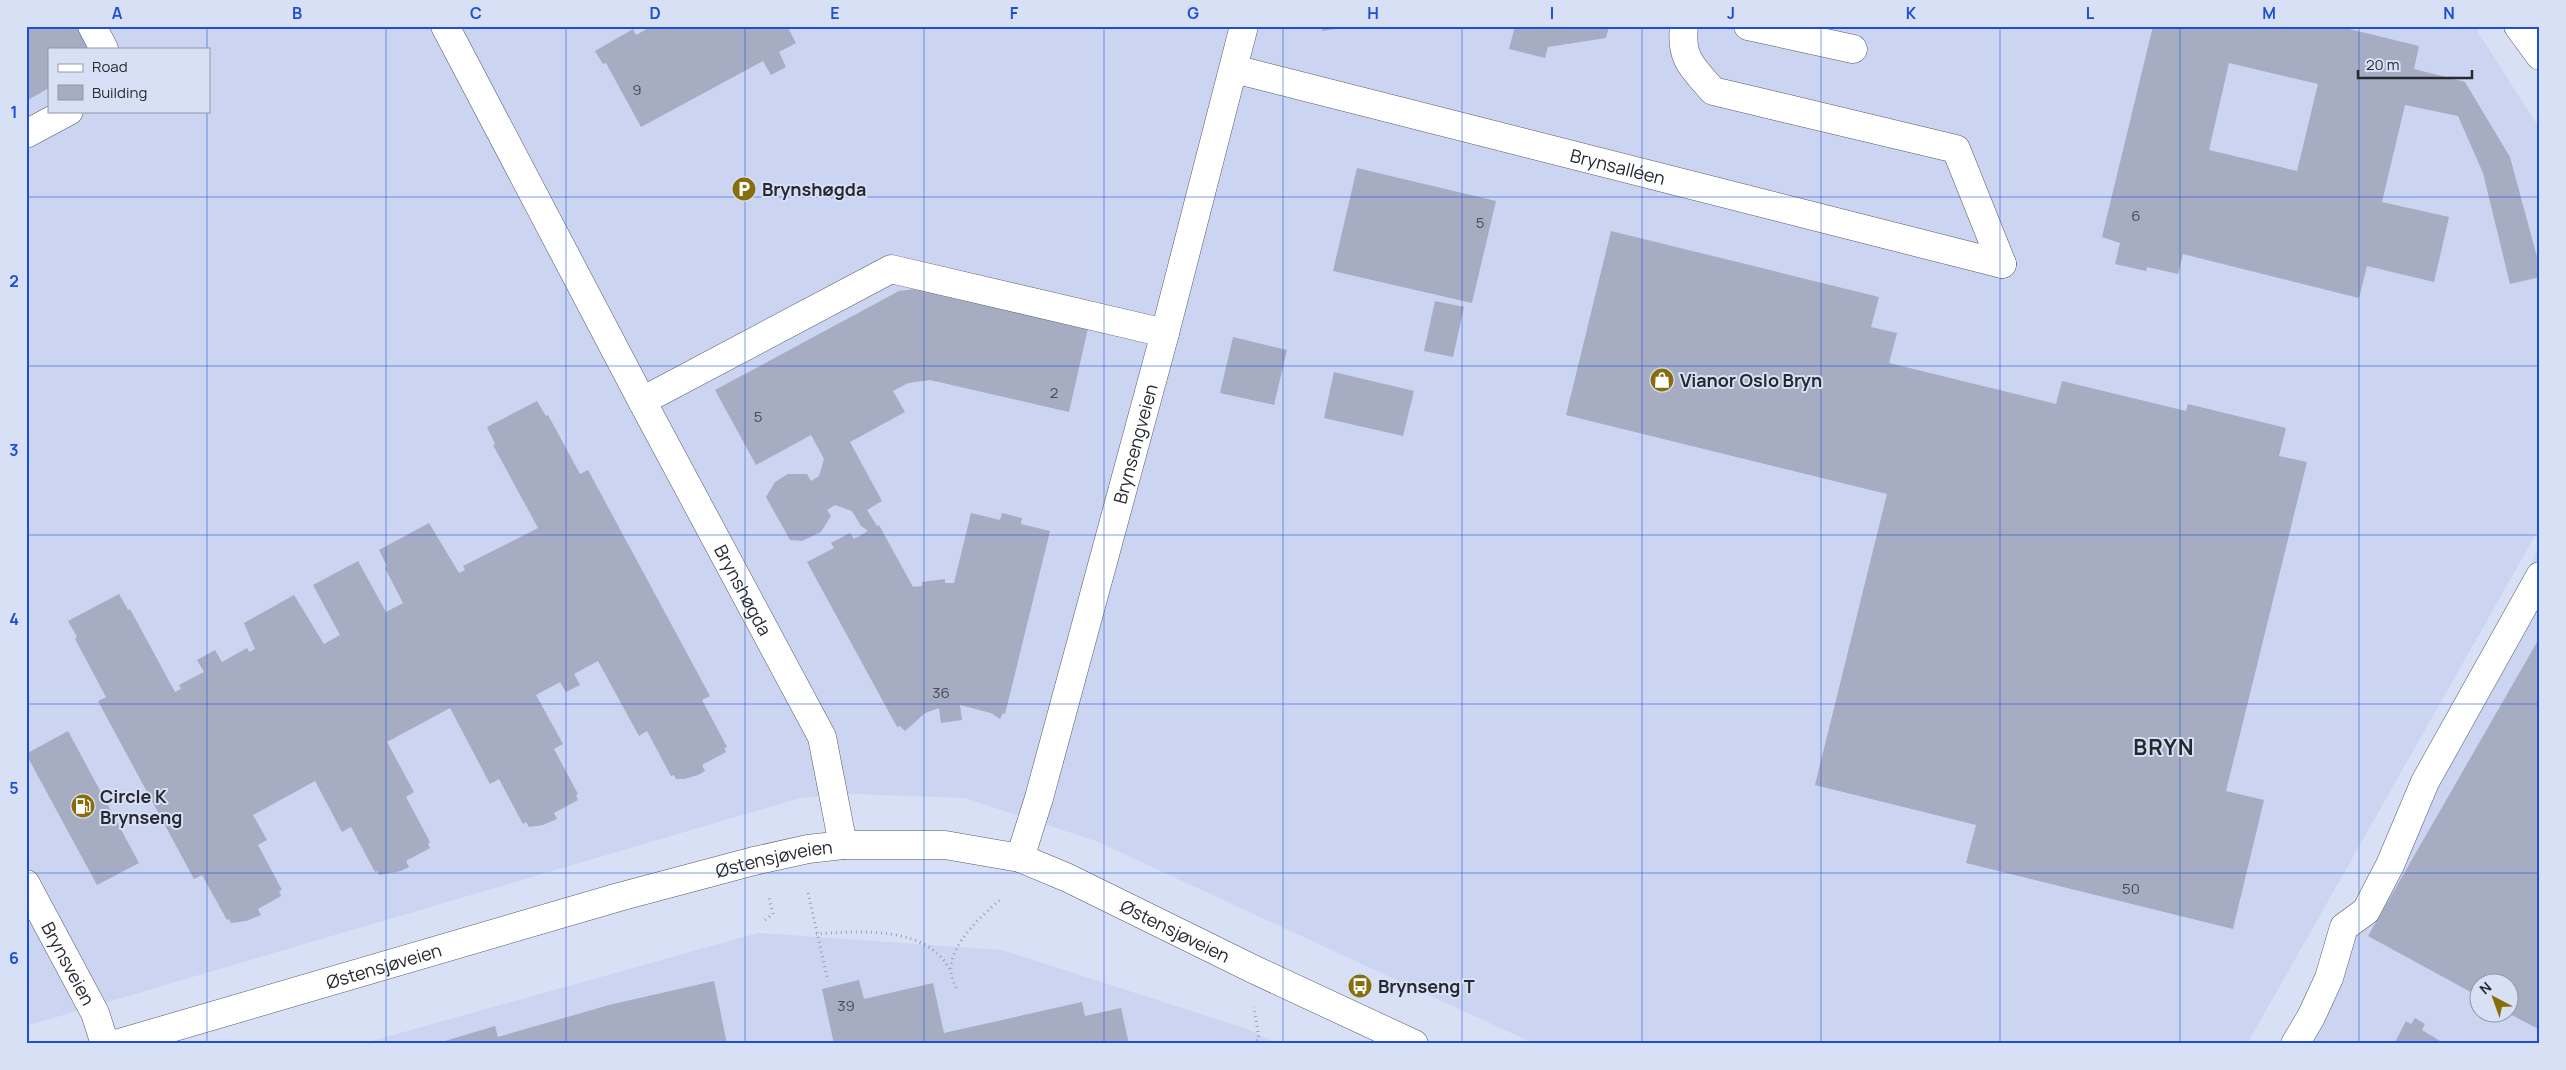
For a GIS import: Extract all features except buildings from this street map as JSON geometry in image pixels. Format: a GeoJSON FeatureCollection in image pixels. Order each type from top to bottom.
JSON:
{"type":"FeatureCollection","features":[{"type":"Feature","properties":{"kind":"main road"},"geometry":{"type":"LineString","coordinates":[[92,26],[103,48]]}},
{"type":"Feature","properties":{"kind":"main road","name":"Brynshøgda"},"geometry":{"type":"LineString","coordinates":[[446,26],[642,401],[822,737],[842,845]]}},
{"type":"Feature","properties":{"kind":"main road","name":"Brynsengveien"},"geometry":{"type":"LineString","coordinates":[[1020,858],[1039,798],[1165,333],[1244,26]]}},
{"type":"Feature","properties":{"kind":"main road","name":"Brynsalléen"},"geometry":{"type":"LineString","coordinates":[[1234,69],[2002,264],[1956,149],[1713,91],[1688,63],[1683,38],[1684,26]]}},
{"type":"Feature","properties":{"kind":"main road"},"geometry":{"type":"LineString","coordinates":[[1748,26],[1853,49]]}},
{"type":"Feature","properties":{"kind":"main road"},"geometry":{"type":"LineString","coordinates":[[2518,26],[2540,56]]}},
{"type":"Feature","properties":{"kind":"main road"},"geometry":{"type":"LineString","coordinates":[[26,134],[67,112]]}},
{"type":"Feature","properties":{"kind":"main road"},"geometry":{"type":"LineString","coordinates":[[642,401],[892,269],[1165,333]]}},
{"type":"Feature","properties":{"kind":"main road"},"geometry":{"type":"LineString","coordinates":[[2295,1044],[2311,1018],[2329,978],[2344,927],[2366,911],[2390,865],[2425,782],[2540,576]]}},
{"type":"Feature","properties":{"kind":"main road","name":"Østensjøveien"},"geometry":{"type":"LineString","coordinates":[[132,1042],[619,897],[754,861],[808,848],[842,845],[945,845],[1020,858],[1068,878],[1255,970],[1414,1044]]}},
{"type":"Feature","properties":{"kind":"main road","name":"Brynsveien"},"geometry":{"type":"LineString","coordinates":[[26,884],[94,1013],[105,1044]]}},
{"type":"Feature","properties":{"kind":"path"},"geometry":{"type":"LineString","coordinates":[[808,893],[828,981]]}},
{"type":"Feature","properties":{"kind":"path"},"geometry":{"type":"LineString","coordinates":[[766,920],[773,914],[769,898]]}},
{"type":"Feature","properties":{"kind":"path"},"geometry":{"type":"LineString","coordinates":[[951,972],[952,961],[964,937],[979,918],[1000,900]]}},
{"type":"Feature","properties":{"kind":"path"},"geometry":{"type":"LineString","coordinates":[[816,934],[867,932],[905,937],[932,949],[945,960],[956,988]]}},
{"type":"Feature","properties":{"kind":"path"},"geometry":{"type":"LineString","coordinates":[[1253,1044],[1259,1039],[1254,1007]]}},
{"type":"Feature","properties":{"kind":"shaded area"},"geometry":{"type":"Polygon","coordinates":[[[26,26],[2474,26],[2540,129],[2540,527],[2247,1044],[1535,1044],[1096,841],[965,798],[854,794],[800,798],[26,1026],[26,26]]]}},
{"type":"Feature","properties":{"kind":"shaded area"},"geometry":{"type":"Polygon","coordinates":[[[2540,545],[2540,1044],[2289,1044],[2540,545]]]}},
{"type":"Feature","properties":{"kind":"shaded area"},"geometry":{"type":"Polygon","coordinates":[[[758,933],[1002,950],[1247,1029],[1279,1044],[361,1044],[758,933]]]}},
{"type":"Feature","properties":{"kind":"place","name":"Brynshøgda"},"geometry":{"type":"Point","coordinates":[744,189]}},
{"type":"Feature","properties":{"kind":"place","name":"Vianor Oslo Bryn"},"geometry":{"type":"Point","coordinates":[1662,380]}},
{"type":"Feature","properties":{"kind":"place","name":"Circle K Brynseng"},"geometry":{"type":"Point","coordinates":[83,806]}},
{"type":"Feature","properties":{"kind":"place","name":"Brynseng T"},"geometry":{"type":"Point","coordinates":[1360,986]}},
{"type":"Feature","properties":{"kind":"district","name":"BRYN"},"geometry":{"type":"Point","coordinates":[2164,747]}}]}
